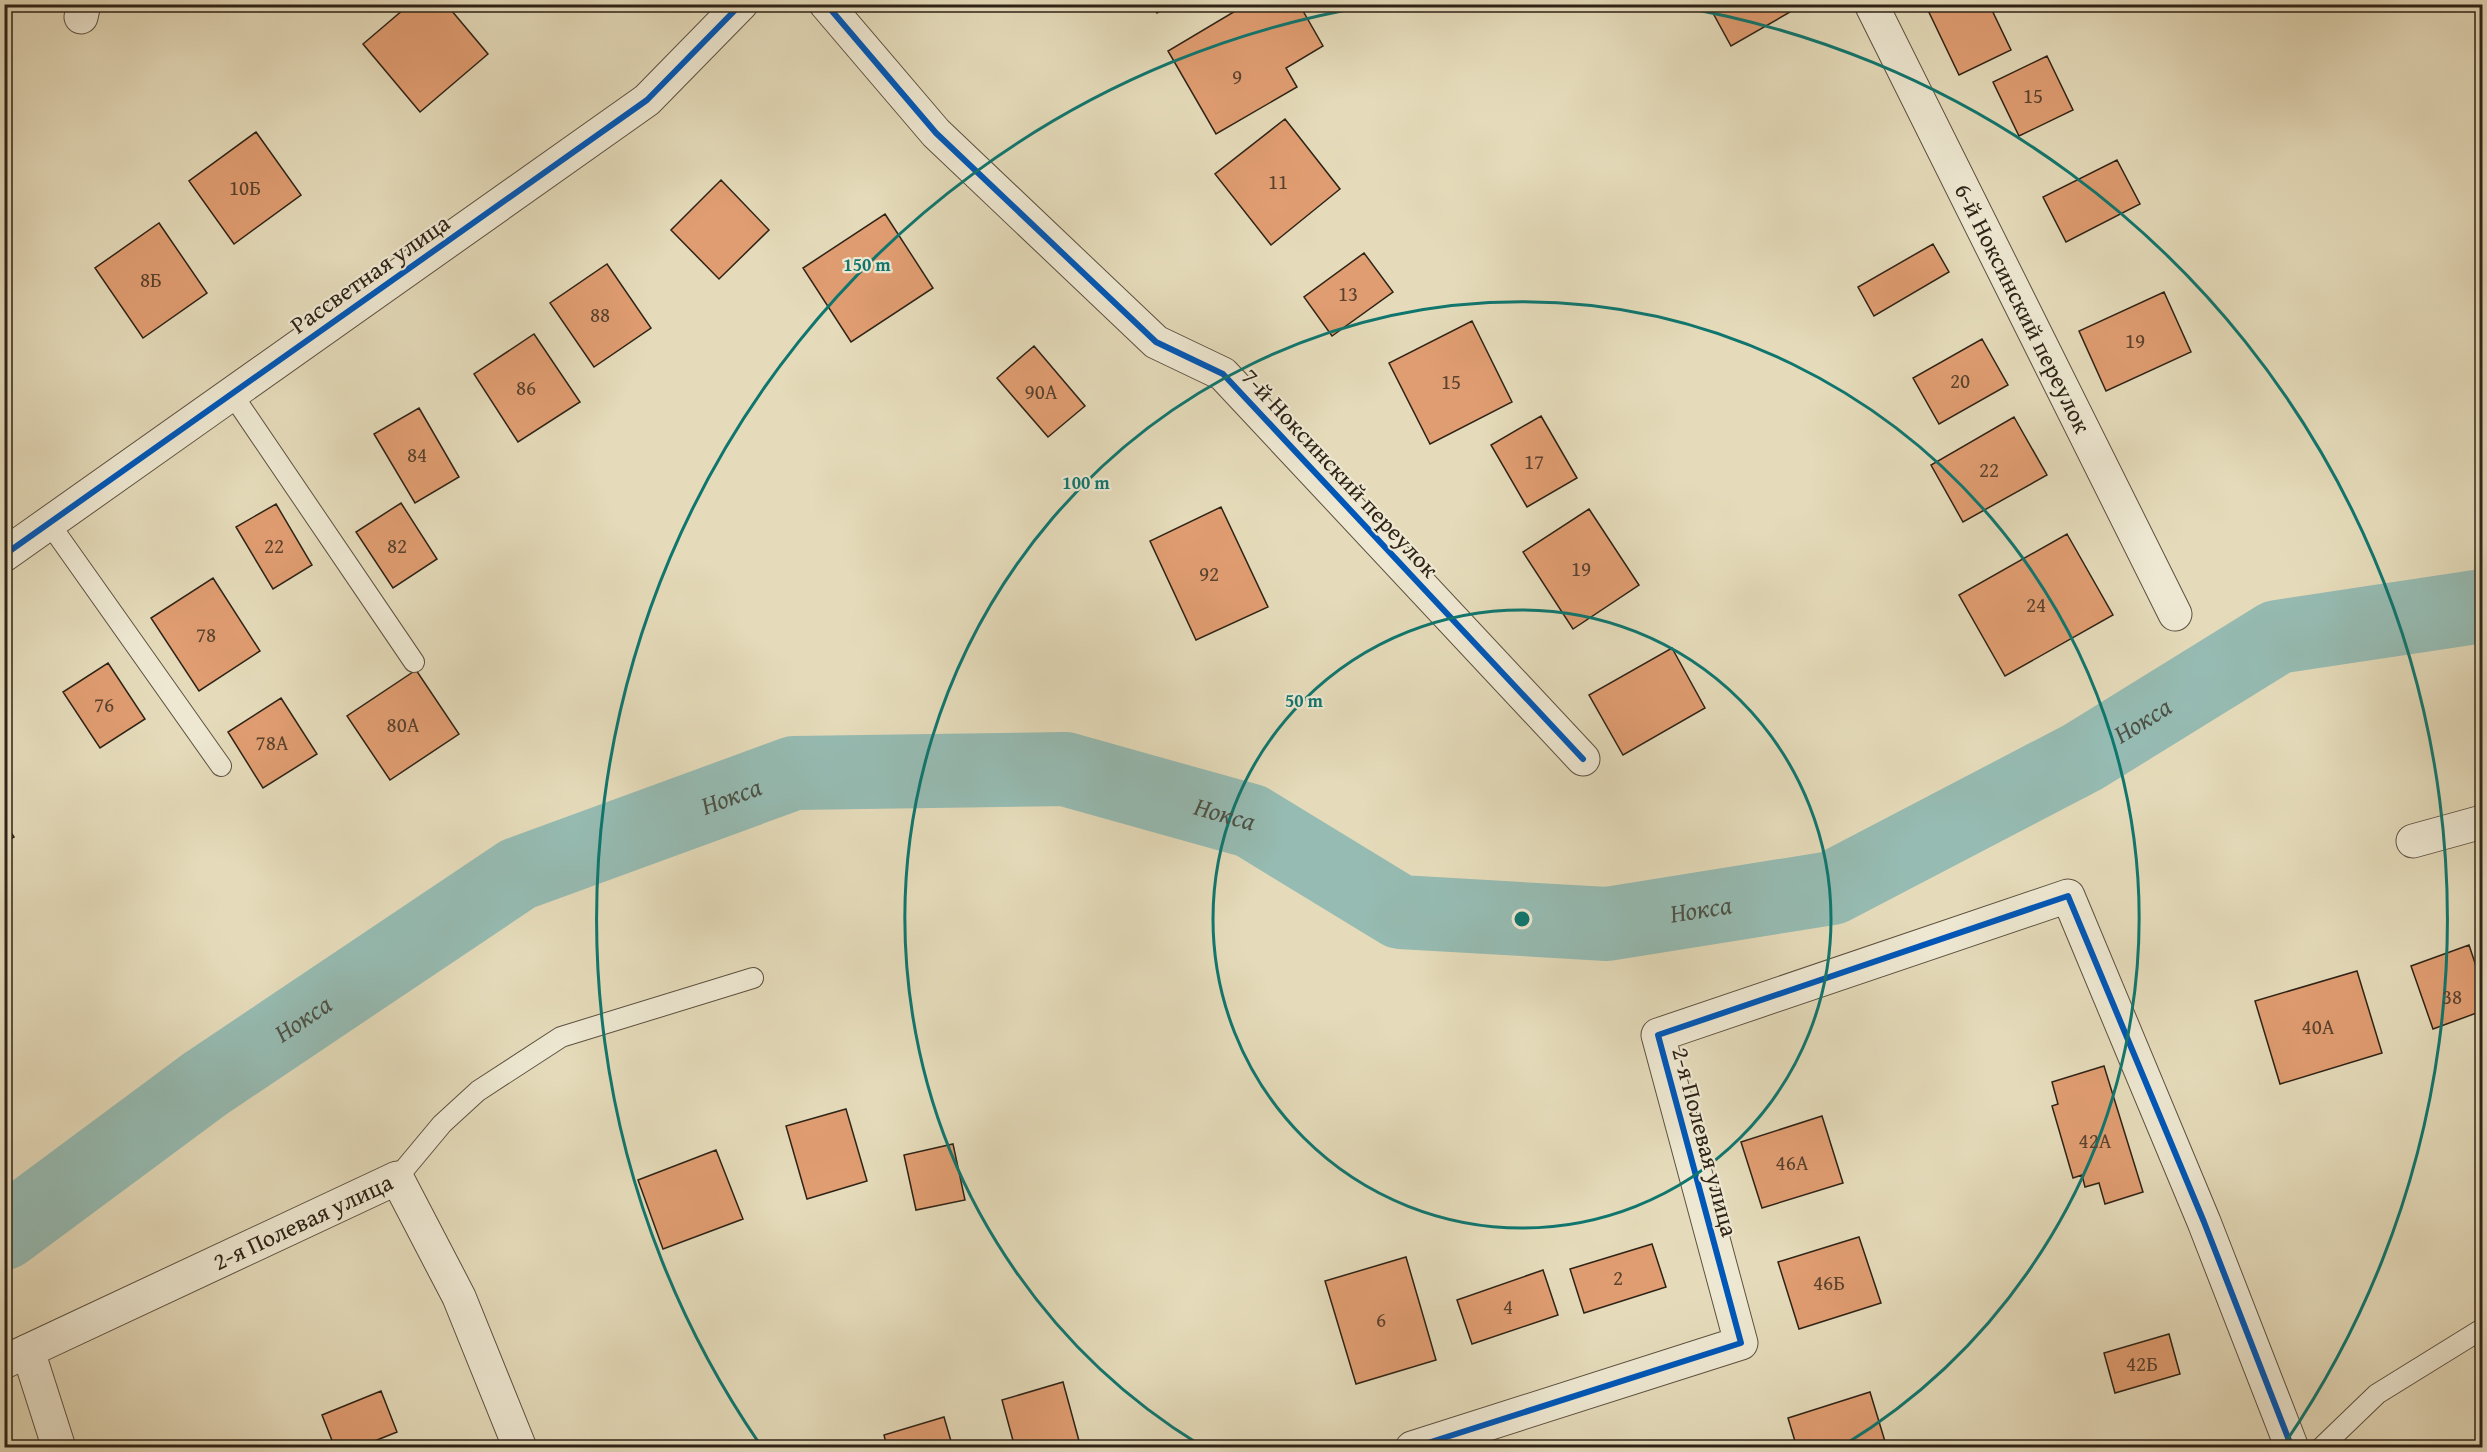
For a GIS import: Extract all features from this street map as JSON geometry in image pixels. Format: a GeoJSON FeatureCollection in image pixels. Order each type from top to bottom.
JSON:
{"type":"FeatureCollection","features":[{"type":"Feature","properties":{"kind":"street","name":"Рассветная улица"},"geometry":{"type":"LineString","coordinates":[[4,555],[647,100],[741,4]]}},
{"type":"Feature","properties":{"kind":"street","name":"7-й Ноксинский переулок"},"geometry":{"type":"LineString","coordinates":[[826,4],[936,132],[1156,342],[1223,374],[1584,759]]}},
{"type":"Feature","properties":{"kind":"street","name":"6-й Ноксинский переулок"},"geometry":{"type":"LineString","coordinates":[[1871,4],[2175,614]]}},
{"type":"Feature","properties":{"kind":"street"},"geometry":{"type":"LineString","coordinates":[[2413,841],[2482,822]]}},
{"type":"Feature","properties":{"kind":"street","name":"2-я Полевая улица"},"geometry":{"type":"LineString","coordinates":[[1412,1448],[1741,1343],[1658,1035],[2068,896],[2204,1222],[2292,1448]]}},
{"type":"Feature","properties":{"kind":"street","name":"2-я Полевая улица"},"geometry":{"type":"LineString","coordinates":[[16,1357],[397,1178],[459,1297],[520,1448]]}},
{"type":"Feature","properties":{"kind":"street"},"geometry":{"type":"LineString","coordinates":[[16,1357],[59,1448]]}},
{"type":"Feature","properties":{"kind":"lane"},"geometry":{"type":"LineString","coordinates":[[232,394],[414,662]]}},
{"type":"Feature","properties":{"kind":"lane"},"geometry":{"type":"LineString","coordinates":[[49,523],[221,766]]}},
{"type":"Feature","properties":{"kind":"lane"},"geometry":{"type":"LineString","coordinates":[[397,1178],[442,1124],[478,1091],[561,1037],[753,978]]}},
{"type":"Feature","properties":{"kind":"lane"},"geometry":{"type":"LineString","coordinates":[[2321,1448],[2376,1394],[2482,1329]]}},
{"type":"Feature","properties":{"kind":"building"},"geometry":{"type":"Polygon","coordinates":[[[410,4],[446,4],[488,54],[420,112],[363,44],[410,4]]]}},
{"type":"Feature","properties":{"kind":"building"},"geometry":{"type":"Polygon","coordinates":[[[1152,4],[1172,4],[1157,13],[1152,4]]]}},
{"type":"Feature","properties":{"kind":"building"},"geometry":{"type":"Polygon","coordinates":[[[1247,4],[1299,4],[1323,46],[1286,68],[1297,87],[1216,134],[1168,51],[1247,4]]]}},
{"type":"Feature","properties":{"kind":"building"},"geometry":{"type":"Polygon","coordinates":[[[1708,4],[1804,4],[1731,46],[1708,4]]]}},
{"type":"Feature","properties":{"kind":"building"},"geometry":{"type":"Polygon","coordinates":[[[1925,4],[1989,4],[2011,50],[1959,75],[1925,4]]]}},
{"type":"Feature","properties":{"kind":"building"},"geometry":{"type":"Polygon","coordinates":[[[2047,56],[2073,110],[2019,136],[1993,82],[2047,56]]]}},
{"type":"Feature","properties":{"kind":"building"},"geometry":{"type":"Polygon","coordinates":[[[1285,119],[1340,189],[1271,245],[1215,174],[1285,119]]]}},
{"type":"Feature","properties":{"kind":"building"},"geometry":{"type":"Polygon","coordinates":[[[256,132],[301,195],[234,244],[189,181],[256,132]]]}},
{"type":"Feature","properties":{"kind":"building"},"geometry":{"type":"Polygon","coordinates":[[[2117,160],[2140,204],[2066,242],[2043,197],[2117,160]]]}},
{"type":"Feature","properties":{"kind":"building"},"geometry":{"type":"Polygon","coordinates":[[[721,180],[769,230],[719,279],[671,230],[721,180]]]}},
{"type":"Feature","properties":{"kind":"building"},"geometry":{"type":"Polygon","coordinates":[[[885,214],[933,288],[851,342],[803,268],[885,214]]]}},
{"type":"Feature","properties":{"kind":"building"},"geometry":{"type":"Polygon","coordinates":[[[159,223],[207,293],[143,338],[95,268],[159,223]]]}},
{"type":"Feature","properties":{"kind":"building"},"geometry":{"type":"Polygon","coordinates":[[[1933,244],[1949,272],[1874,316],[1858,287],[1933,244]]]}},
{"type":"Feature","properties":{"kind":"building"},"geometry":{"type":"Polygon","coordinates":[[[1364,253],[1393,292],[1332,336],[1304,297],[1364,253]]]}},
{"type":"Feature","properties":{"kind":"building"},"geometry":{"type":"Polygon","coordinates":[[[607,264],[651,328],[594,367],[550,303],[607,264]]]}},
{"type":"Feature","properties":{"kind":"building"},"geometry":{"type":"Polygon","coordinates":[[[2164,292],[2191,352],[2106,391],[2079,331],[2164,292]]]}},
{"type":"Feature","properties":{"kind":"building"},"geometry":{"type":"Polygon","coordinates":[[[1472,321],[1512,402],[1430,444],[1389,363],[1472,321]]]}},
{"type":"Feature","properties":{"kind":"building"},"geometry":{"type":"Polygon","coordinates":[[[534,334],[580,402],[518,442],[474,374],[534,334]]]}},
{"type":"Feature","properties":{"kind":"building"},"geometry":{"type":"Polygon","coordinates":[[[1982,339],[2008,385],[1939,424],[1913,378],[1982,339]]]}},
{"type":"Feature","properties":{"kind":"building"},"geometry":{"type":"Polygon","coordinates":[[[1034,346],[1085,406],[1048,437],[997,378],[1034,346]]]}},
{"type":"Feature","properties":{"kind":"building"},"geometry":{"type":"Polygon","coordinates":[[[419,408],[459,477],[415,503],[374,434],[419,408]]]}},
{"type":"Feature","properties":{"kind":"building"},"geometry":{"type":"Polygon","coordinates":[[[1541,416],[1577,478],[1527,507],[1491,445],[1541,416]]]}},
{"type":"Feature","properties":{"kind":"building"},"geometry":{"type":"Polygon","coordinates":[[[2014,417],[2047,475],[1963,522],[1931,465],[2014,417]]]}},
{"type":"Feature","properties":{"kind":"building"},"geometry":{"type":"Polygon","coordinates":[[[401,503],[437,559],[393,588],[356,532],[401,503]]]}},
{"type":"Feature","properties":{"kind":"building"},"geometry":{"type":"Polygon","coordinates":[[[276,504],[312,565],[273,589],[236,527],[276,504]]]}},
{"type":"Feature","properties":{"kind":"building"},"geometry":{"type":"Polygon","coordinates":[[[1221,507],[1268,607],[1196,640],[1150,541],[1221,507]]]}},
{"type":"Feature","properties":{"kind":"building"},"geometry":{"type":"Polygon","coordinates":[[[1589,509],[1639,585],[1573,629],[1523,552],[1589,509]]]}},
{"type":"Feature","properties":{"kind":"building"},"geometry":{"type":"Polygon","coordinates":[[[2067,534],[2113,615],[2005,676],[1959,595],[2067,534]]]}},
{"type":"Feature","properties":{"kind":"building"},"geometry":{"type":"Polygon","coordinates":[[[213,578],[260,651],[199,691],[151,618],[213,578]]]}},
{"type":"Feature","properties":{"kind":"building"},"geometry":{"type":"Polygon","coordinates":[[[1672,648],[1705,708],[1623,755],[1589,695],[1672,648]]]}},
{"type":"Feature","properties":{"kind":"building"},"geometry":{"type":"Polygon","coordinates":[[[108,663],[145,719],[100,748],[63,692],[108,663]]]}},
{"type":"Feature","properties":{"kind":"building"},"geometry":{"type":"Polygon","coordinates":[[[416,670],[459,734],[390,780],[347,716],[416,670]]]}},
{"type":"Feature","properties":{"kind":"building"},"geometry":{"type":"Polygon","coordinates":[[[281,698],[317,754],[263,788],[228,732],[281,698]]]}},
{"type":"Feature","properties":{"kind":"building"},"geometry":{"type":"Polygon","coordinates":[[[4,822],[14,837],[4,843],[4,822]]]}},
{"type":"Feature","properties":{"kind":"building"},"geometry":{"type":"Polygon","coordinates":[[[2469,945],[2482,984],[2482,1011],[2433,1029],[2411,966],[2469,945]]]}},
{"type":"Feature","properties":{"kind":"building"},"geometry":{"type":"Polygon","coordinates":[[[2357,971],[2382,1053],[2280,1084],[2255,1001],[2357,971]]]}},
{"type":"Feature","properties":{"kind":"building"},"geometry":{"type":"Polygon","coordinates":[[[2104,1066],[2143,1192],[2105,1204],[2099,1183],[2085,1187],[2082,1175],[2073,1178],[2052,1106],[2058,1104],[2052,1082],[2104,1066]]]}},
{"type":"Feature","properties":{"kind":"building"},"geometry":{"type":"Polygon","coordinates":[[[846,1109],[867,1181],[807,1199],[786,1126],[846,1109]]]}},
{"type":"Feature","properties":{"kind":"building"},"geometry":{"type":"Polygon","coordinates":[[[1822,1116],[1843,1183],[1762,1208],[1741,1142],[1822,1116]]]}},
{"type":"Feature","properties":{"kind":"building"},"geometry":{"type":"Polygon","coordinates":[[[953,1144],[965,1200],[916,1210],[904,1155],[953,1144]]]}},
{"type":"Feature","properties":{"kind":"building"},"geometry":{"type":"Polygon","coordinates":[[[716,1150],[743,1219],[663,1249],[638,1180],[716,1150]]]}},
{"type":"Feature","properties":{"kind":"building"},"geometry":{"type":"Polygon","coordinates":[[[1859,1237],[1881,1303],[1799,1329],[1778,1262],[1859,1237]]]}},
{"type":"Feature","properties":{"kind":"building"},"geometry":{"type":"Polygon","coordinates":[[[1652,1244],[1666,1287],[1584,1313],[1570,1269],[1652,1244]]]}},
{"type":"Feature","properties":{"kind":"building"},"geometry":{"type":"Polygon","coordinates":[[[1406,1257],[1436,1360],[1356,1384],[1325,1281],[1406,1257]]]}},
{"type":"Feature","properties":{"kind":"building"},"geometry":{"type":"Polygon","coordinates":[[[1543,1270],[1558,1315],[1472,1344],[1457,1300],[1543,1270]]]}},
{"type":"Feature","properties":{"kind":"building"},"geometry":{"type":"Polygon","coordinates":[[[2169,1334],[2180,1374],[2115,1393],[2104,1353],[2169,1334]]]}},
{"type":"Feature","properties":{"kind":"building"},"geometry":{"type":"Polygon","coordinates":[[[1063,1382],[1081,1448],[1015,1448],[1002,1400],[1063,1382]]]}},
{"type":"Feature","properties":{"kind":"building"},"geometry":{"type":"Polygon","coordinates":[[[381,1391],[397,1432],[357,1448],[335,1448],[322,1415],[381,1391]]]}},
{"type":"Feature","properties":{"kind":"building"},"geometry":{"type":"Polygon","coordinates":[[[1870,1392],[1887,1448],[1797,1448],[1788,1418],[1870,1392]]]}},
{"type":"Feature","properties":{"kind":"building"},"geometry":{"type":"Polygon","coordinates":[[[944,1417],[953,1448],[887,1448],[884,1435],[944,1417]]]}},
{"type":"Feature","properties":{"kind":"waterway","name":"Нокса"},"geometry":{"type":"LineString","coordinates":[[4,1233],[205,1084],[518,874],[794,773],[1065,769],[1251,821],[1400,912],[1607,924],[1832,888],[2083,757],[2277,637],[2482,606]]}},
{"type":"Feature","properties":{"kind":"cycle path"},"geometry":{"type":"LineString","coordinates":[[4,555],[647,100],[741,4]]}},
{"type":"Feature","properties":{"kind":"cycle path"},"geometry":{"type":"LineString","coordinates":[[826,4],[936,133],[1156,342],[1223,374],[1583,759]]}},
{"type":"Feature","properties":{"kind":"cycle path"},"geometry":{"type":"LineString","coordinates":[[1412,1448],[1741,1343],[1658,1035],[2068,896],[2204,1222],[2292,1448]]}}]}
